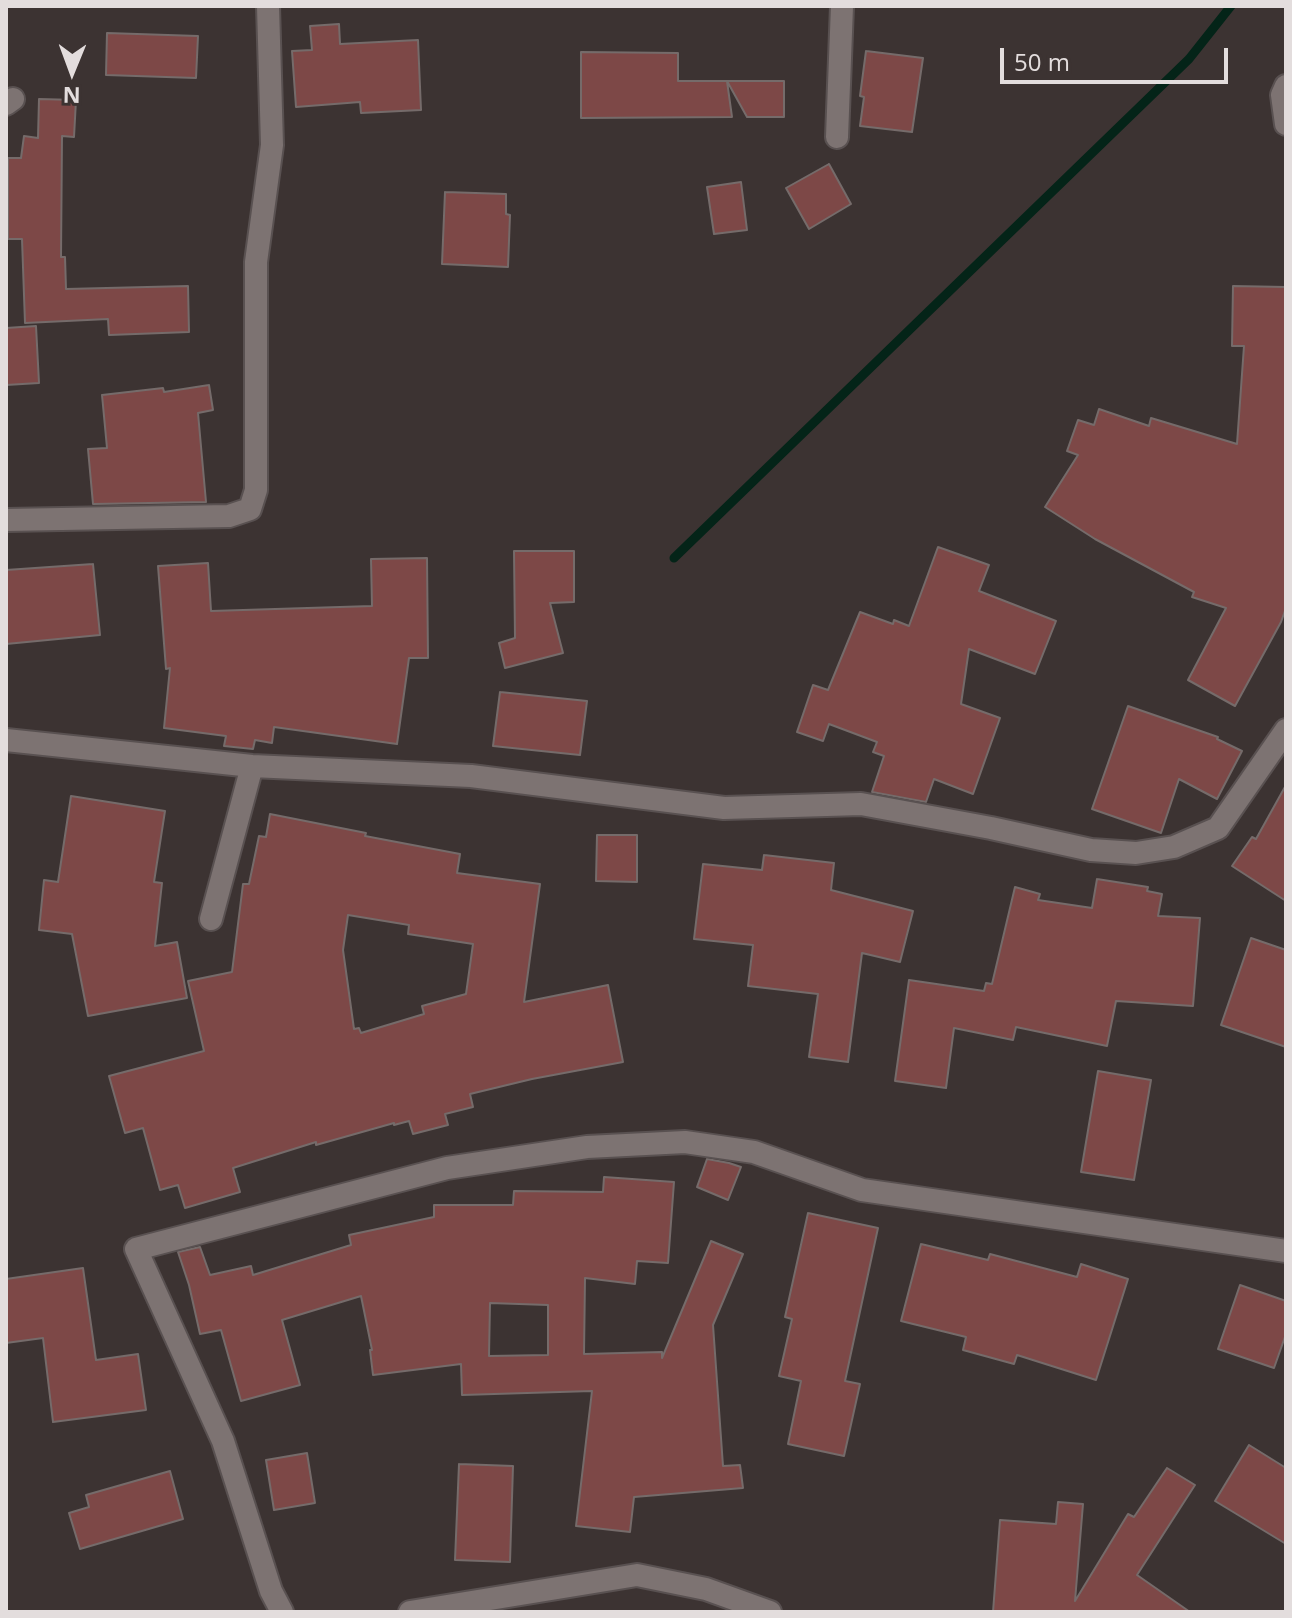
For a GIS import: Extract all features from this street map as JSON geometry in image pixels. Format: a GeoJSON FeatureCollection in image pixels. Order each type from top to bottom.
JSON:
{"type":"FeatureCollection","features":[{"type":"Feature","properties":{"kind":"street"},"geometry":{"type":"LineString","coordinates":[[6,520],[229,516],[250,509],[256,490],[256,262],[272,145],[268,6]]}},
{"type":"Feature","properties":{"kind":"street"},"geometry":{"type":"LineString","coordinates":[[837,137],[842,6]]}},
{"type":"Feature","properties":{"kind":"street"},"geometry":{"type":"LineString","coordinates":[[1286,86],[1282,95],[1286,124]]}},
{"type":"Feature","properties":{"kind":"street"},"geometry":{"type":"LineString","coordinates":[[6,740],[252,766],[471,776],[724,808],[861,804],[1091,850],[1136,853],[1174,847],[1218,828],[1286,730]]}},
{"type":"Feature","properties":{"kind":"street"},"geometry":{"type":"LineString","coordinates":[[211,919],[252,766]]}},
{"type":"Feature","properties":{"kind":"street"},"geometry":{"type":"LineString","coordinates":[[282,1612],[271,1591],[223,1441],[136,1249],[447,1168],[587,1147],[685,1142],[754,1152],[862,1190],[1286,1251]]}},
{"type":"Feature","properties":{"kind":"street"},"geometry":{"type":"LineString","coordinates":[[410,1612],[637,1575],[706,1589],[770,1612]]}},
{"type":"Feature","properties":{"kind":"building"},"geometry":{"type":"Polygon","coordinates":[[[339,24],[340,44],[418,40],[421,110],[361,113],[360,102],[296,107],[292,51],[312,50],[310,26],[339,24]]]}},
{"type":"Feature","properties":{"kind":"building"},"geometry":{"type":"Polygon","coordinates":[[[107,33],[198,36],[196,78],[106,75],[107,33]]]}},
{"type":"Feature","properties":{"kind":"building"},"geometry":{"type":"Polygon","coordinates":[[[866,51],[923,58],[912,132],[860,126],[866,51]]]}},
{"type":"Feature","properties":{"kind":"building"},"geometry":{"type":"Polygon","coordinates":[[[581,52],[678,53],[678,81],[727,81],[732,117],[581,118],[581,52]]]}},
{"type":"Feature","properties":{"kind":"building"},"geometry":{"type":"Polygon","coordinates":[[[727,81],[784,81],[784,117],[747,117],[727,81]]]}},
{"type":"Feature","properties":{"kind":"building"},"geometry":{"type":"Polygon","coordinates":[[[39,99],[76,100],[74,137],[62,136],[61,257],[65,257],[66,289],[188,286],[189,332],[109,335],[108,319],[25,323],[22,239],[8,239],[8,158],[21,158],[24,136],[38,138],[39,99]]]}},
{"type":"Feature","properties":{"kind":"building"},"geometry":{"type":"Polygon","coordinates":[[[829,164],[851,204],[809,229],[786,188],[829,164]]]}},
{"type":"Feature","properties":{"kind":"building"},"geometry":{"type":"Polygon","coordinates":[[[741,182],[747,230],[714,234],[707,187],[741,182]]]}},
{"type":"Feature","properties":{"kind":"building"},"geometry":{"type":"Polygon","coordinates":[[[445,192],[506,194],[506,214],[510,215],[508,267],[442,264],[445,192]]]}},
{"type":"Feature","properties":{"kind":"building"},"geometry":{"type":"Polygon","coordinates":[[[1233,286],[1286,287],[1286,608],[1235,706],[1188,680],[1226,608],[1192,597],[1194,592],[1095,539],[1045,507],[1078,455],[1067,451],[1078,420],[1094,425],[1099,409],[1149,426],[1151,418],[1237,444],[1244,346],[1232,346],[1233,286]]]}},
{"type":"Feature","properties":{"kind":"building"},"geometry":{"type":"Polygon","coordinates":[[[36,326],[39,383],[6,385],[6,328],[36,326]]]}},
{"type":"Feature","properties":{"kind":"building"},"geometry":{"type":"Polygon","coordinates":[[[209,385],[213,410],[198,413],[206,502],[93,504],[88,449],[107,448],[102,395],[163,388],[164,392],[209,385]]]}},
{"type":"Feature","properties":{"kind":"building"},"geometry":{"type":"Polygon","coordinates":[[[938,547],[989,565],[979,591],[1056,621],[1035,674],[969,649],[961,704],[1000,718],[973,794],[934,779],[926,802],[872,792],[884,756],[873,752],[877,742],[829,724],[823,741],[797,732],[813,685],[828,690],[860,612],[893,624],[894,620],[909,626],[938,547]]]}},
{"type":"Feature","properties":{"kind":"building"},"geometry":{"type":"Polygon","coordinates":[[[514,551],[574,551],[574,602],[550,603],[563,653],[505,668],[499,643],[515,638],[514,551]]]}},
{"type":"Feature","properties":{"kind":"building"},"geometry":{"type":"Polygon","coordinates":[[[427,558],[428,658],[409,658],[397,744],[274,727],[272,743],[255,740],[253,749],[224,746],[226,736],[164,728],[170,668],[166,669],[158,566],[208,563],[211,611],[372,606],[371,559],[427,558]]]}},
{"type":"Feature","properties":{"kind":"building"},"geometry":{"type":"Polygon","coordinates":[[[93,564],[100,635],[6,644],[6,570],[93,564]]]}},
{"type":"Feature","properties":{"kind":"building"},"geometry":{"type":"Polygon","coordinates":[[[500,692],[587,701],[580,755],[493,746],[500,692]]]}},
{"type":"Feature","properties":{"kind":"building"},"geometry":{"type":"Polygon","coordinates":[[[1128,706],[1218,737],[1242,751],[1217,799],[1179,779],[1161,833],[1092,809],[1128,706]]]}},
{"type":"Feature","properties":{"kind":"building"},"geometry":{"type":"Polygon","coordinates":[[[1286,785],[1286,901],[1232,866],[1252,837],[1256,839],[1286,785]]]}},
{"type":"Feature","properties":{"kind":"building"},"geometry":{"type":"Polygon","coordinates":[[[71,796],[165,811],[154,882],[162,883],[155,946],[177,942],[187,998],[88,1016],[72,934],[39,930],[44,880],[58,882],[71,796]]]}},
{"type":"Feature","properties":{"kind":"building"},"geometry":{"type":"Polygon","coordinates":[[[270,814],[460,854],[457,873],[540,884],[524,1002],[608,985],[623,1062],[470,1094],[473,1107],[445,1114],[448,1125],[413,1134],[409,1121],[394,1123],[316,1145],[316,1142],[233,1168],[240,1192],[185,1208],[178,1185],[160,1190],[143,1128],[125,1133],[109,1076],[204,1051],[188,981],[232,972],[243,884],[249,884],[259,836],[266,837],[270,814]],[[348,915],[343,950],[354,1029],[359,1028],[361,1033],[424,1014],[422,1006],[466,994],[473,944],[408,934],[409,925],[348,915]]]}},
{"type":"Feature","properties":{"kind":"building"},"geometry":{"type":"Polygon","coordinates":[[[597,835],[637,835],[637,882],[596,881],[597,835]]]}},
{"type":"Feature","properties":{"kind":"building"},"geometry":{"type":"Polygon","coordinates":[[[764,855],[834,863],[831,890],[913,911],[900,962],[862,953],[848,1062],[809,1057],[818,994],[748,986],[753,945],[694,939],[703,864],[762,870],[764,855]]]}},
{"type":"Feature","properties":{"kind":"building"},"geometry":{"type":"Polygon","coordinates":[[[1097,879],[1148,887],[1147,891],[1162,894],[1158,916],[1200,918],[1193,1006],[1116,1001],[1107,1046],[1016,1027],[1013,1040],[954,1028],[946,1088],[895,1081],[909,980],[984,991],[986,983],[992,984],[1015,887],[1040,894],[1038,900],[1092,908],[1097,879]]]}},
{"type":"Feature","properties":{"kind":"building"},"geometry":{"type":"Polygon","coordinates":[[[1251,938],[1286,950],[1286,1047],[1221,1025],[1251,938]]]}},
{"type":"Feature","properties":{"kind":"building"},"geometry":{"type":"Polygon","coordinates":[[[1098,1071],[1151,1080],[1134,1180],[1081,1172],[1098,1071]]]}},
{"type":"Feature","properties":{"kind":"building"},"geometry":{"type":"Polygon","coordinates":[[[707,1159],[741,1167],[728,1200],[697,1187],[707,1159]]]}},
{"type":"Feature","properties":{"kind":"building"},"geometry":{"type":"Polygon","coordinates":[[[604,1177],[674,1182],[668,1263],[637,1261],[635,1284],[585,1278],[584,1354],[662,1352],[662,1358],[711,1241],[743,1254],[713,1325],[723,1466],[740,1465],[743,1488],[634,1497],[630,1532],[576,1526],[592,1391],[462,1395],[461,1364],[373,1375],[372,1350],[361,1296],[282,1320],[300,1385],[241,1401],[221,1330],[200,1334],[178,1252],[200,1247],[210,1275],[251,1266],[253,1275],[351,1245],[349,1235],[434,1217],[434,1205],[513,1205],[514,1191],[603,1192],[604,1177]],[[490,1303],[489,1356],[548,1355],[548,1305],[490,1303]]]}},
{"type":"Feature","properties":{"kind":"building"},"geometry":{"type":"Polygon","coordinates":[[[808,1213],[878,1228],[845,1381],[860,1384],[844,1456],[788,1444],[801,1381],[779,1376],[792,1319],[785,1317],[808,1213]]]}},
{"type":"Feature","properties":{"kind":"building"},"geometry":{"type":"Polygon","coordinates":[[[921,1244],[988,1260],[990,1254],[1077,1277],[1081,1264],[1128,1279],[1096,1380],[1017,1355],[1014,1364],[963,1350],[966,1337],[901,1321],[921,1244]]]}},
{"type":"Feature","properties":{"kind":"building"},"geometry":{"type":"Polygon","coordinates":[[[83,1268],[96,1360],[138,1354],[146,1410],[53,1422],[43,1338],[6,1343],[6,1279],[83,1268]]]}},
{"type":"Feature","properties":{"kind":"building"},"geometry":{"type":"Polygon","coordinates":[[[1240,1285],[1286,1301],[1286,1334],[1274,1368],[1218,1349],[1240,1285]]]}},
{"type":"Feature","properties":{"kind":"building"},"geometry":{"type":"Polygon","coordinates":[[[1249,1445],[1286,1468],[1286,1544],[1215,1501],[1249,1445]]]}},
{"type":"Feature","properties":{"kind":"building"},"geometry":{"type":"Polygon","coordinates":[[[307,1453],[315,1503],[274,1510],[266,1460],[307,1453]]]}},
{"type":"Feature","properties":{"kind":"building"},"geometry":{"type":"Polygon","coordinates":[[[459,1464],[513,1466],[510,1562],[455,1560],[459,1464]]]}},
{"type":"Feature","properties":{"kind":"building"},"geometry":{"type":"Polygon","coordinates":[[[1167,1468],[1195,1485],[1137,1575],[1190,1612],[993,1612],[1000,1520],[1056,1524],[1058,1502],[1083,1504],[1075,1601],[1128,1514],[1134,1517],[1167,1468]]]}},
{"type":"Feature","properties":{"kind":"building"},"geometry":{"type":"Polygon","coordinates":[[[170,1471],[183,1519],[80,1549],[69,1513],[89,1507],[86,1495],[170,1471]]]}},
{"type":"Feature","properties":{"kind":"waterway"},"geometry":{"type":"LineString","coordinates":[[674,558],[1189,59],[1231,6]]}}]}
